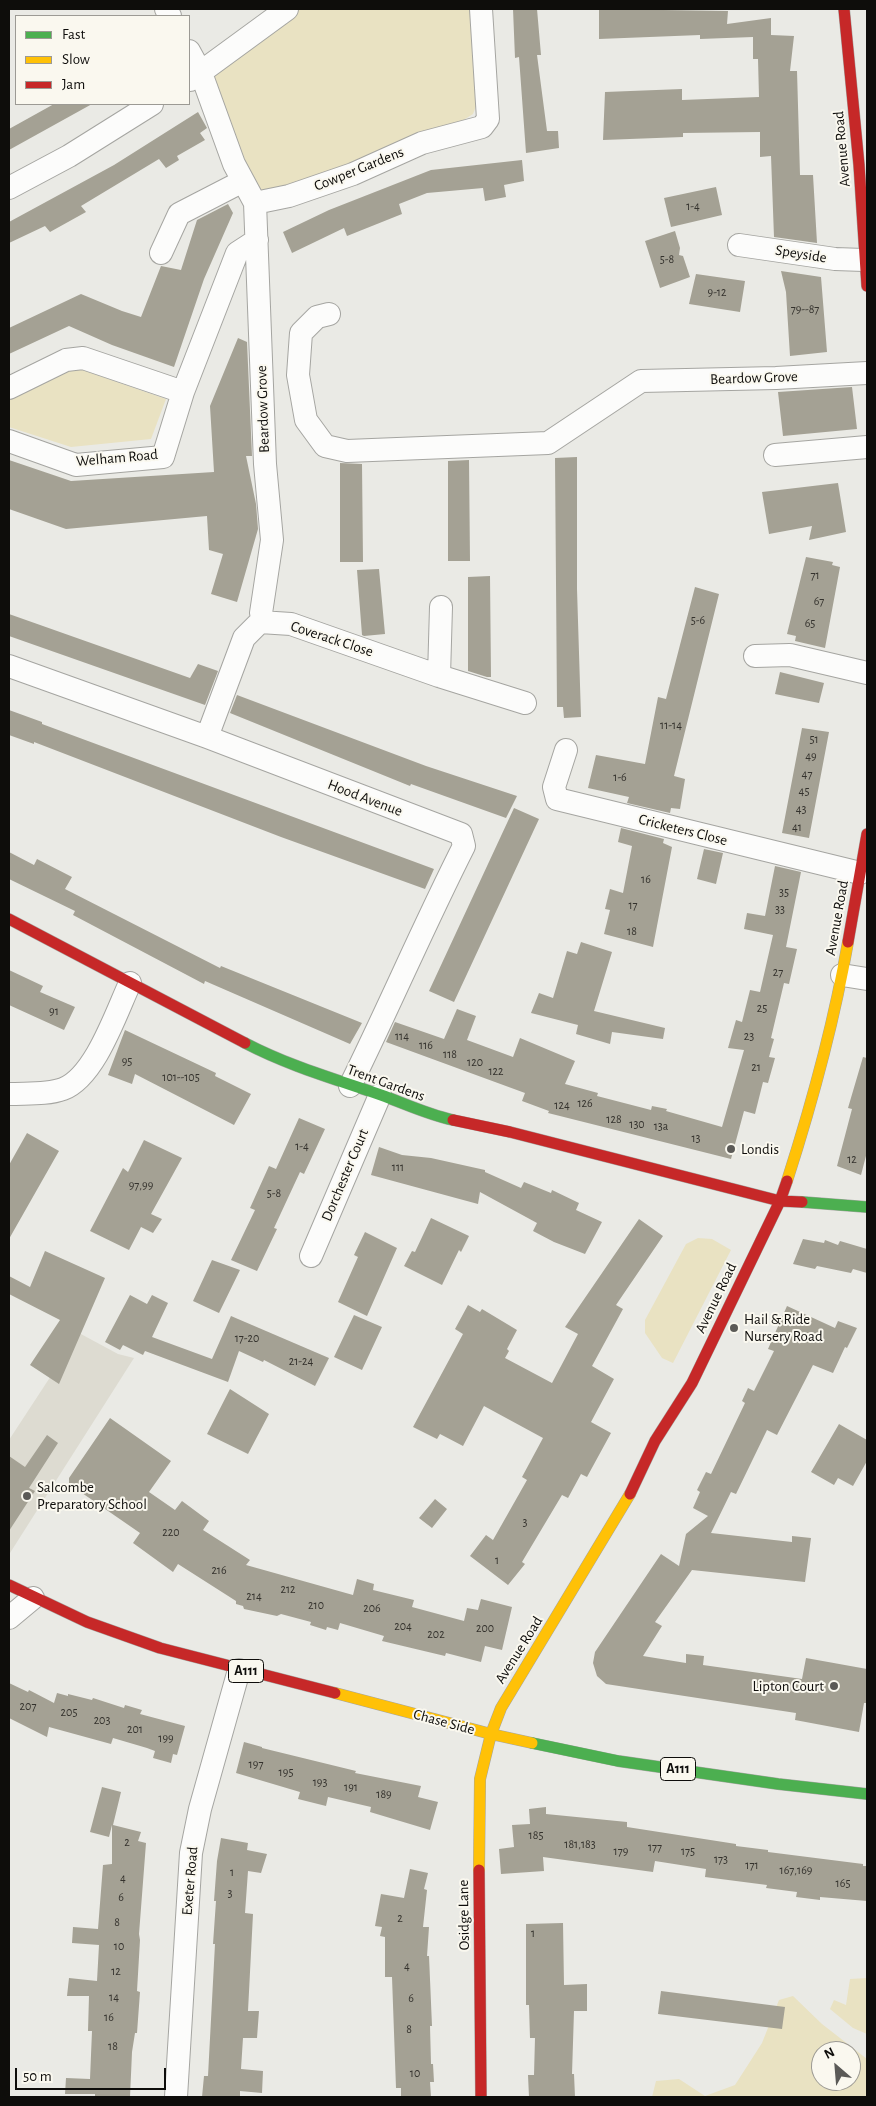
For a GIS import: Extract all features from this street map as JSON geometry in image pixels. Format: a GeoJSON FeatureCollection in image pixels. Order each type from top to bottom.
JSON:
{"type":"FeatureCollection","features":[{"type":"Feature","properties":{"kind":"street"},"geometry":{"type":"LineString","coordinates":[[195,77],[287,9]]}},
{"type":"Feature","properties":{"kind":"street","name":"Cowper Gardens"},"geometry":{"type":"LineString","coordinates":[[255,203],[289,196],[352,174],[422,143],[482,127],[488,119],[481,9]]}},
{"type":"Feature","properties":{"kind":"street","name":"Avenue Road"},"geometry":{"type":"LineString","coordinates":[[844,9],[859,165],[867,286]]}},
{"type":"Feature","properties":{"kind":"street"},"geometry":{"type":"LineString","coordinates":[[190,55],[195,77],[234,164],[255,203]]}},
{"type":"Feature","properties":{"kind":"street"},"geometry":{"type":"LineString","coordinates":[[9,188],[69,156],[150,105]]}},
{"type":"Feature","properties":{"kind":"street"},"geometry":{"type":"LineString","coordinates":[[162,253],[179,214],[243,181]]}},
{"type":"Feature","properties":{"kind":"street","name":"Beardow Grove"},"geometry":{"type":"LineString","coordinates":[[255,203],[265,464],[272,540],[261,613]]}},
{"type":"Feature","properties":{"kind":"street","name":"Welham Road"},"geometry":{"type":"LineString","coordinates":[[9,441],[76,465],[163,457],[182,392],[237,253],[257,240]]}},
{"type":"Feature","properties":{"kind":"street","name":"Speyside"},"geometry":{"type":"LineString","coordinates":[[738,244],[835,260],[864,260]]}},
{"type":"Feature","properties":{"kind":"street","name":"Beardow Grove"},"geometry":{"type":"LineString","coordinates":[[328,314],[316,317],[300,334],[298,375],[306,420],[325,446],[346,451],[548,443],[641,381],[776,378],[867,372]]}},
{"type":"Feature","properties":{"kind":"street"},"geometry":{"type":"LineString","coordinates":[[9,388],[66,360],[83,358],[182,392]]}},
{"type":"Feature","properties":{"kind":"street"},"geometry":{"type":"LineString","coordinates":[[775,455],[867,447]]}},
{"type":"Feature","properties":{"kind":"street"},"geometry":{"type":"LineString","coordinates":[[438,676],[441,607]]}},
{"type":"Feature","properties":{"kind":"street","name":"Coverack Close"},"geometry":{"type":"LineString","coordinates":[[207,737],[244,638],[260,622],[291,624],[438,676],[525,703]]}},
{"type":"Feature","properties":{"kind":"street"},"geometry":{"type":"LineString","coordinates":[[754,656],[790,655],[867,673]]}},
{"type":"Feature","properties":{"kind":"street","name":"Hood Avenue"},"geometry":{"type":"LineString","coordinates":[[9,666],[207,737],[461,834],[464,846],[350,1086]]}},
{"type":"Feature","properties":{"kind":"street","name":"Cricketers Close"},"geometry":{"type":"LineString","coordinates":[[566,750],[554,787],[557,799],[860,873]]}},
{"type":"Feature","properties":{"kind":"street","name":"Avenue Road"},"geometry":{"type":"LineString","coordinates":[[490,1734],[501,1708],[538,1651],[628,1498],[655,1441],[692,1383],[780,1201],[805,1124],[842,975],[867,834]]}},
{"type":"Feature","properties":{"kind":"street","name":"Trent Gardens"},"geometry":{"type":"LineString","coordinates":[[9,919],[275,1059],[380,1095],[427,1114],[510,1132],[780,1201],[867,1207]]}},
{"type":"Feature","properties":{"kind":"street"},"geometry":{"type":"LineString","coordinates":[[842,975],[867,979]]}},
{"type":"Feature","properties":{"kind":"street"},"geometry":{"type":"LineString","coordinates":[[9,1094],[57,1090],[71,1085],[81,1076],[95,1058],[130,983]]}},
{"type":"Feature","properties":{"kind":"street","name":"Dorchester Court"},"geometry":{"type":"LineString","coordinates":[[311,1256],[355,1148],[380,1095]]}},
{"type":"Feature","properties":{"kind":"street","name":"Chase Side"},"geometry":{"type":"LineString","coordinates":[[9,1585],[87,1622],[151,1645],[239,1670],[490,1734],[618,1761],[778,1784],[867,1794]]}},
{"type":"Feature","properties":{"kind":"street"},"geometry":{"type":"LineString","coordinates":[[9,1618],[33,1598]]}},
{"type":"Feature","properties":{"kind":"street","name":"Exeter Road"},"geometry":{"type":"LineString","coordinates":[[176,2097],[191,1853],[200,1809],[239,1670]]}},
{"type":"Feature","properties":{"kind":"street","name":"Osidge Lane"},"geometry":{"type":"LineString","coordinates":[[481,2097],[478,1910],[480,1779],[490,1734]]}},
{"type":"Feature","properties":{"kind":"shaded area"},"geometry":{"type":"Polygon","coordinates":[[[298,9],[471,9],[480,96],[473,114],[454,126],[420,134],[282,191],[263,193],[255,187],[214,78],[216,71],[298,9]]]}},
{"type":"Feature","properties":{"kind":"shaded area"},"geometry":{"type":"Polygon","coordinates":[[[74,367],[166,399],[151,439],[71,447],[9,427],[9,400],[74,367]]]}},
{"type":"Feature","properties":{"kind":"shaded area"},"geometry":{"type":"Polygon","coordinates":[[[698,1238],[712,1239],[731,1250],[673,1363],[662,1358],[645,1333],[645,1320],[686,1244],[698,1238]]]}},
{"type":"Feature","properties":{"kind":"shaded area","name":"Salcombe Preparatory School"},"geometry":{"type":"Polygon","coordinates":[[[79,1333],[118,1354],[134,1358],[10,1553],[9,1440],[79,1333]]]}},
{"type":"Feature","properties":{"kind":"shaded area"},"geometry":{"type":"Polygon","coordinates":[[[867,1978],[867,2034],[853,2028],[830,2009],[834,2000],[846,2005],[850,1979],[867,1978]]]}},
{"type":"Feature","properties":{"kind":"shaded area"},"geometry":{"type":"Polygon","coordinates":[[[793,1996],[822,2024],[844,2041],[811,2041],[811,2091],[861,2091],[861,2054],[867,2059],[867,2097],[652,2097],[656,2081],[679,2079],[705,2096],[735,2085],[762,2043],[779,2000],[793,1996]]]}},
{"type":"Feature","properties":{"kind":"building"},"geometry":{"type":"Polygon","coordinates":[[[513,9],[537,9],[541,55],[537,55],[547,131],[558,131],[559,148],[526,153],[519,57],[515,58],[513,9]]]}},
{"type":"Feature","properties":{"kind":"building"},"geometry":{"type":"Polygon","coordinates":[[[599,9],[728,11],[727,24],[771,18],[771,35],[794,36],[790,71],[797,71],[800,175],[813,175],[817,243],[774,237],[771,156],[760,157],[760,132],[683,133],[683,137],[603,140],[605,92],[682,89],[682,100],[759,97],[758,59],[753,59],[753,37],[700,39],[700,35],[599,39],[599,9]]]}},
{"type":"Feature","properties":{"kind":"building"},"geometry":{"type":"Polygon","coordinates":[[[52,105],[90,105],[9,150],[9,129],[52,105]]]}},
{"type":"Feature","properties":{"kind":"building"},"geometry":{"type":"Polygon","coordinates":[[[198,112],[207,128],[200,133],[205,140],[177,156],[179,160],[166,168],[159,159],[81,206],[86,212],[50,232],[45,226],[9,243],[9,222],[114,165],[198,112]]]}},
{"type":"Feature","properties":{"kind":"building"},"geometry":{"type":"Polygon","coordinates":[[[522,160],[524,181],[504,185],[506,197],[485,201],[483,188],[427,193],[399,204],[402,214],[347,236],[344,228],[292,253],[283,232],[329,210],[431,170],[522,160]]]}},
{"type":"Feature","properties":{"kind":"building"},"geometry":{"type":"Polygon","coordinates":[[[716,187],[722,215],[671,227],[664,198],[716,187]]]}},
{"type":"Feature","properties":{"kind":"building"},"geometry":{"type":"Polygon","coordinates":[[[228,204],[233,213],[204,279],[174,367],[112,345],[69,326],[9,354],[9,328],[81,294],[141,317],[161,266],[181,270],[197,220],[228,204]]]}},
{"type":"Feature","properties":{"kind":"building"},"geometry":{"type":"Polygon","coordinates":[[[675,231],[680,248],[679,255],[683,256],[690,277],[660,288],[645,241],[675,231]]]}},
{"type":"Feature","properties":{"kind":"building"},"geometry":{"type":"Polygon","coordinates":[[[781,271],[821,277],[827,352],[790,356],[786,292],[781,271]]]}},
{"type":"Feature","properties":{"kind":"building"},"geometry":{"type":"Polygon","coordinates":[[[696,274],[745,281],[740,312],[689,304],[696,274]]]}},
{"type":"Feature","properties":{"kind":"building"},"geometry":{"type":"Polygon","coordinates":[[[238,338],[247,342],[252,456],[246,456],[256,504],[258,529],[237,602],[211,594],[223,554],[209,550],[207,516],[66,529],[9,509],[9,460],[71,481],[214,472],[210,406],[238,338]]]}},
{"type":"Feature","properties":{"kind":"building"},"geometry":{"type":"Polygon","coordinates":[[[852,387],[857,429],[783,436],[778,392],[852,387]]]}},
{"type":"Feature","properties":{"kind":"building"},"geometry":{"type":"Polygon","coordinates":[[[577,457],[577,589],[581,717],[564,718],[563,707],[557,707],[555,458],[577,457]]]}},
{"type":"Feature","properties":{"kind":"building"},"geometry":{"type":"Polygon","coordinates":[[[469,460],[470,561],[448,561],[448,461],[469,460]]]}},
{"type":"Feature","properties":{"kind":"building"},"geometry":{"type":"Polygon","coordinates":[[[340,463],[362,464],[363,562],[340,562],[340,463]]]}},
{"type":"Feature","properties":{"kind":"building"},"geometry":{"type":"Polygon","coordinates":[[[838,483],[846,532],[809,540],[812,526],[769,534],[762,492],[838,483]]]}},
{"type":"Feature","properties":{"kind":"building"},"geometry":{"type":"Polygon","coordinates":[[[806,557],[833,562],[832,565],[840,567],[825,648],[795,641],[796,636],[787,634],[806,557]]]}},
{"type":"Feature","properties":{"kind":"building"},"geometry":{"type":"Polygon","coordinates":[[[379,569],[385,634],[364,636],[362,635],[357,570],[379,569]]]}},
{"type":"Feature","properties":{"kind":"building"},"geometry":{"type":"Polygon","coordinates":[[[490,576],[491,677],[487,677],[468,671],[468,577],[490,576]]]}},
{"type":"Feature","properties":{"kind":"building"},"geometry":{"type":"Polygon","coordinates":[[[695,587],[719,594],[674,776],[685,779],[680,809],[671,808],[670,813],[627,803],[629,797],[588,788],[596,755],[645,764],[658,697],[666,699],[695,587]]]}},
{"type":"Feature","properties":{"kind":"building"},"geometry":{"type":"Polygon","coordinates":[[[9,614],[190,678],[198,664],[218,671],[205,705],[9,636],[9,614]]]}},
{"type":"Feature","properties":{"kind":"building"},"geometry":{"type":"Polygon","coordinates":[[[780,672],[824,683],[819,703],[775,694],[780,672]]]}},
{"type":"Feature","properties":{"kind":"building"},"geometry":{"type":"Polygon","coordinates":[[[237,695],[426,766],[517,796],[506,818],[411,784],[410,786],[230,713],[237,695]]]}},
{"type":"Feature","properties":{"kind":"building"},"geometry":{"type":"Polygon","coordinates":[[[9,710],[42,722],[42,724],[434,869],[425,889],[281,837],[34,742],[34,744],[9,735],[9,710]]]}},
{"type":"Feature","properties":{"kind":"building"},"geometry":{"type":"Polygon","coordinates":[[[802,728],[829,732],[809,838],[782,833],[802,728]]]}},
{"type":"Feature","properties":{"kind":"building"},"geometry":{"type":"Polygon","coordinates":[[[514,808],[539,819],[454,1002],[429,991],[514,808]]]}},
{"type":"Feature","properties":{"kind":"building"},"geometry":{"type":"Polygon","coordinates":[[[621,828],[664,839],[663,843],[672,847],[653,947],[604,934],[610,910],[605,909],[610,889],[623,893],[632,846],[618,842],[621,828]]]}},
{"type":"Feature","properties":{"kind":"building"},"geometry":{"type":"Polygon","coordinates":[[[704,849],[723,853],[716,884],[697,879],[704,849]]]}},
{"type":"Feature","properties":{"kind":"building"},"geometry":{"type":"Polygon","coordinates":[[[9,852],[34,865],[37,859],[72,877],[65,889],[220,968],[221,966],[362,1023],[350,1044],[205,981],[204,984],[73,915],[75,911],[9,879],[9,852]]]}},
{"type":"Feature","properties":{"kind":"building"},"geometry":{"type":"Polygon","coordinates":[[[775,866],[801,872],[786,947],[797,949],[789,984],[784,983],[771,1038],[774,1039],[769,1057],[775,1058],[768,1083],[763,1082],[755,1114],[744,1111],[731,1159],[548,1113],[549,1111],[522,1101],[525,1093],[386,1042],[395,1022],[444,1039],[457,1009],[476,1016],[467,1040],[513,1057],[520,1038],[575,1061],[565,1084],[598,1093],[597,1096],[651,1110],[652,1106],[667,1109],[666,1111],[722,1127],[744,1050],[728,1048],[736,1020],[742,1022],[750,990],[760,992],[773,935],[744,929],[747,913],[765,916],[775,866]]]}},
{"type":"Feature","properties":{"kind":"building"},"geometry":{"type":"Polygon","coordinates":[[[581,942],[612,952],[594,1011],[665,1028],[663,1039],[612,1032],[610,1044],[576,1034],[578,1025],[531,1013],[539,993],[553,998],[567,951],[577,954],[581,942]]]}},
{"type":"Feature","properties":{"kind":"building"},"geometry":{"type":"Polygon","coordinates":[[[9,970],[43,986],[40,992],[75,1007],[64,1030],[9,1005],[9,970]]]}},
{"type":"Feature","properties":{"kind":"building"},"geometry":{"type":"Polygon","coordinates":[[[125,1030],[216,1073],[215,1076],[251,1094],[234,1125],[135,1074],[132,1084],[108,1075],[125,1030]]]}},
{"type":"Feature","properties":{"kind":"building"},"geometry":{"type":"Polygon","coordinates":[[[863,1057],[867,1058],[867,1152],[861,1175],[837,1166],[852,1109],[848,1108],[863,1057]]]}},
{"type":"Feature","properties":{"kind":"building"},"geometry":{"type":"Polygon","coordinates":[[[299,1118],[325,1129],[304,1174],[300,1172],[274,1228],[277,1229],[257,1271],[231,1260],[255,1210],[250,1208],[269,1166],[276,1169],[299,1118]]]}},
{"type":"Feature","properties":{"kind":"building"},"geometry":{"type":"Polygon","coordinates":[[[27,1133],[59,1151],[9,1239],[9,1165],[27,1133]]]}},
{"type":"Feature","properties":{"kind":"building"},"geometry":{"type":"Polygon","coordinates":[[[144,1140],[182,1158],[151,1214],[162,1219],[153,1233],[141,1227],[129,1250],[90,1231],[123,1168],[128,1172],[144,1140]]]}},
{"type":"Feature","properties":{"kind":"building"},"geometry":{"type":"Polygon","coordinates":[[[379,1147],[402,1155],[431,1158],[485,1170],[485,1172],[521,1188],[524,1182],[551,1193],[552,1190],[579,1203],[576,1210],[602,1222],[585,1254],[554,1242],[533,1231],[537,1223],[480,1192],[478,1204],[371,1175],[379,1147]]]}},
{"type":"Feature","properties":{"kind":"building"},"geometry":{"type":"Polygon","coordinates":[[[431,1218],[469,1236],[461,1252],[459,1250],[442,1285],[404,1266],[412,1251],[415,1252],[431,1218]]]}},
{"type":"Feature","properties":{"kind":"building"},"geometry":{"type":"Polygon","coordinates":[[[639,1219],[663,1236],[616,1305],[623,1309],[592,1366],[614,1379],[591,1422],[611,1433],[587,1477],[581,1474],[568,1498],[562,1495],[522,1562],[525,1564],[508,1585],[470,1556],[486,1535],[493,1540],[527,1480],[522,1477],[543,1438],[484,1406],[463,1446],[440,1434],[437,1439],[413,1427],[463,1334],[455,1329],[468,1305],[480,1312],[482,1309],[517,1330],[507,1349],[509,1351],[505,1358],[552,1383],[578,1334],[565,1327],[639,1219]]]}},
{"type":"Feature","properties":{"kind":"building"},"geometry":{"type":"Polygon","coordinates":[[[365,1232],[397,1248],[367,1316],[338,1302],[358,1257],[354,1255],[365,1232]]]}},
{"type":"Feature","properties":{"kind":"building"},"geometry":{"type":"Polygon","coordinates":[[[803,1239],[824,1243],[825,1240],[838,1245],[840,1241],[867,1249],[867,1273],[853,1269],[851,1273],[817,1266],[815,1269],[793,1264],[803,1239]]]}},
{"type":"Feature","properties":{"kind":"building"},"geometry":{"type":"Polygon","coordinates":[[[45,1251],[105,1278],[59,1384],[30,1365],[60,1320],[9,1294],[9,1276],[30,1287],[45,1251]]]}},
{"type":"Feature","properties":{"kind":"building"},"geometry":{"type":"Polygon","coordinates":[[[212,1260],[240,1270],[219,1313],[193,1301],[212,1260]]]}},
{"type":"Feature","properties":{"kind":"building"},"geometry":{"type":"Polygon","coordinates":[[[130,1295],[147,1304],[152,1295],[168,1303],[152,1337],[212,1359],[231,1316],[329,1358],[315,1386],[264,1360],[263,1362],[239,1351],[228,1382],[145,1351],[143,1355],[123,1345],[120,1350],[105,1342],[130,1295]]]}},
{"type":"Feature","properties":{"kind":"building"},"geometry":{"type":"Polygon","coordinates":[[[787,1306],[835,1328],[838,1321],[857,1328],[847,1348],[845,1347],[833,1373],[813,1365],[777,1435],[767,1430],[736,1494],[731,1492],[711,1533],[792,1542],[792,1536],[811,1538],[805,1582],[692,1570],[655,1622],[662,1626],[643,1656],[686,1663],[686,1654],[704,1656],[703,1665],[802,1679],[806,1658],[867,1669],[867,1703],[864,1703],[859,1732],[795,1720],[796,1713],[606,1684],[597,1676],[593,1663],[595,1652],[661,1554],[679,1566],[686,1534],[708,1516],[693,1508],[700,1492],[697,1490],[706,1472],[711,1474],[745,1403],[742,1401],[748,1388],[754,1391],[774,1351],[768,1349],[787,1306]]]}},
{"type":"Feature","properties":{"kind":"building"},"geometry":{"type":"Polygon","coordinates":[[[354,1315],[382,1327],[362,1370],[334,1357],[354,1315]]]}},
{"type":"Feature","properties":{"kind":"building"},"geometry":{"type":"Polygon","coordinates":[[[230,1389],[269,1414],[248,1454],[207,1434],[230,1389]]]}},
{"type":"Feature","properties":{"kind":"building"},"geometry":{"type":"Polygon","coordinates":[[[110,1418],[171,1461],[149,1492],[175,1510],[182,1501],[209,1521],[203,1530],[250,1560],[246,1565],[353,1595],[357,1579],[374,1584],[373,1590],[414,1600],[412,1607],[464,1621],[467,1608],[478,1610],[481,1599],[512,1607],[502,1650],[485,1646],[481,1662],[446,1653],[445,1656],[382,1641],[384,1636],[340,1623],[338,1630],[327,1627],[326,1630],[310,1625],[311,1622],[281,1614],[277,1616],[244,1609],[243,1606],[236,1604],[236,1601],[178,1564],[173,1572],[133,1543],[140,1533],[69,1484],[69,1478],[110,1418]]]}},
{"type":"Feature","properties":{"kind":"building"},"geometry":{"type":"Polygon","coordinates":[[[839,1424],[867,1440],[867,1461],[853,1486],[838,1478],[834,1485],[811,1472],[839,1424]]]}},
{"type":"Feature","properties":{"kind":"building"},"geometry":{"type":"Polygon","coordinates":[[[47,1435],[58,1443],[29,1488],[35,1491],[9,1531],[9,1456],[25,1467],[47,1435]]]}},
{"type":"Feature","properties":{"kind":"building"},"geometry":{"type":"Polygon","coordinates":[[[435,1499],[447,1509],[432,1528],[419,1518],[435,1499]]]}},
{"type":"Feature","properties":{"kind":"building"},"geometry":{"type":"Polygon","coordinates":[[[9,1683],[28,1692],[29,1690],[54,1703],[57,1693],[92,1700],[93,1698],[124,1708],[125,1705],[142,1710],[140,1714],[185,1726],[177,1755],[173,1754],[171,1763],[153,1758],[155,1751],[147,1748],[113,1738],[111,1744],[49,1727],[47,1737],[9,1718],[9,1683]]]}},
{"type":"Feature","properties":{"kind":"building"},"geometry":{"type":"Polygon","coordinates":[[[244,1742],[356,1771],[355,1773],[421,1786],[418,1797],[438,1802],[430,1830],[370,1812],[371,1807],[328,1797],[326,1806],[298,1799],[300,1792],[236,1773],[244,1742]]]}},
{"type":"Feature","properties":{"kind":"building"},"geometry":{"type":"Polygon","coordinates":[[[102,1787],[121,1792],[113,1825],[141,1832],[138,1841],[146,1843],[139,1934],[137,1991],[140,1992],[137,2033],[135,2033],[132,2052],[130,2097],[95,2097],[95,2094],[65,2094],[66,2078],[90,2079],[92,2031],[88,2031],[89,1996],[67,1996],[69,1978],[97,1981],[99,1945],[72,1943],[73,1927],[98,1929],[103,1865],[112,1864],[112,1825],[109,1837],[90,1832],[102,1787]]]}},
{"type":"Feature","properties":{"kind":"building"},"geometry":{"type":"Polygon","coordinates":[[[546,1807],[546,1814],[627,1822],[627,1827],[736,1844],[736,1846],[768,1850],[768,1852],[863,1864],[863,1866],[867,1866],[867,1901],[820,1897],[820,1900],[796,1897],[797,1892],[766,1888],[767,1885],[705,1877],[706,1869],[655,1861],[653,1872],[543,1857],[544,1871],[501,1874],[499,1849],[514,1847],[512,1825],[530,1824],[529,1809],[546,1807]]]}},
{"type":"Feature","properties":{"kind":"building"},"geometry":{"type":"Polygon","coordinates":[[[221,1838],[248,1843],[247,1850],[267,1854],[261,1873],[248,1871],[245,1913],[253,1914],[248,2011],[259,2011],[257,2038],[243,2038],[241,2069],[263,2071],[262,2093],[240,2091],[240,2097],[202,2097],[204,2076],[208,2076],[215,1944],[213,1944],[216,1901],[214,1901],[221,1838]]]}},
{"type":"Feature","properties":{"kind":"building"},"geometry":{"type":"Polygon","coordinates":[[[410,1869],[428,1873],[424,1889],[427,1890],[423,1927],[429,1927],[427,1956],[429,1956],[432,2026],[430,2026],[431,2064],[433,2064],[434,2082],[430,2082],[431,2097],[401,2097],[401,2088],[396,2088],[392,1977],[385,1977],[385,1937],[380,1936],[382,1927],[375,1926],[381,1894],[404,1898],[410,1869]]]}},
{"type":"Feature","properties":{"kind":"building"},"geometry":{"type":"Polygon","coordinates":[[[563,1923],[564,1985],[587,1984],[587,2011],[574,2011],[572,2074],[574,2074],[575,2097],[529,2097],[528,2075],[534,2075],[535,2038],[530,2038],[529,2005],[526,2005],[526,1924],[563,1923]]]}},
{"type":"Feature","properties":{"kind":"building"},"geometry":{"type":"Polygon","coordinates":[[[661,1991],[785,2007],[782,2029],[658,2014],[661,1991]]]}},
{"type":"Feature","properties":{"kind":"traffic: fast"},"geometry":{"type":"LineString","coordinates":[[245,1043],[329,1078],[453,1120]]}},
{"type":"Feature","properties":{"kind":"traffic: fast"},"geometry":{"type":"LineString","coordinates":[[802,1202],[867,1207]]}},
{"type":"Feature","properties":{"kind":"traffic: fast"},"geometry":{"type":"LineString","coordinates":[[532,1743],[618,1761],[778,1784],[867,1794]]}},
{"type":"Feature","properties":{"kind":"traffic: slow"},"geometry":{"type":"LineString","coordinates":[[787,1181],[822,1063],[848,942]]}},
{"type":"Feature","properties":{"kind":"traffic: slow"},"geometry":{"type":"LineString","coordinates":[[479,1870],[480,1779],[491,1734],[501,1708],[630,1494]]}},
{"type":"Feature","properties":{"kind":"traffic: slow"},"geometry":{"type":"LineString","coordinates":[[335,1693],[532,1743]]}},
{"type":"Feature","properties":{"kind":"traffic: jam"},"geometry":{"type":"LineString","coordinates":[[844,9],[859,165],[867,286]]}},
{"type":"Feature","properties":{"kind":"traffic: jam"},"geometry":{"type":"LineString","coordinates":[[848,942],[867,834]]}},
{"type":"Feature","properties":{"kind":"traffic: jam"},"geometry":{"type":"LineString","coordinates":[[9,919],[245,1043]]}},
{"type":"Feature","properties":{"kind":"traffic: jam"},"geometry":{"type":"LineString","coordinates":[[453,1120],[510,1132],[780,1201],[802,1202]]}},
{"type":"Feature","properties":{"kind":"traffic: jam"},"geometry":{"type":"LineString","coordinates":[[630,1494],[655,1441],[692,1383],[780,1201],[787,1181]]}},
{"type":"Feature","properties":{"kind":"traffic: jam"},"geometry":{"type":"LineString","coordinates":[[9,1585],[87,1622],[160,1648],[335,1693]]}},
{"type":"Feature","properties":{"kind":"traffic: jam"},"geometry":{"type":"LineString","coordinates":[[479,1870],[481,2097]]}},
{"type":"Feature","properties":{"kind":"place","name":"Londis"},"geometry":{"type":"Point","coordinates":[731,1149]}},
{"type":"Feature","properties":{"kind":"place","name":"Hail & Ride Nursery Road"},"geometry":{"type":"Point","coordinates":[734,1328]}},
{"type":"Feature","properties":{"kind":"place","name":"Salcombe Preparatory School"},"geometry":{"type":"Point","coordinates":[27,1496]}},
{"type":"Feature","properties":{"kind":"place","name":"Lipton Court"},"geometry":{"type":"Point","coordinates":[834,1686]}}]}
